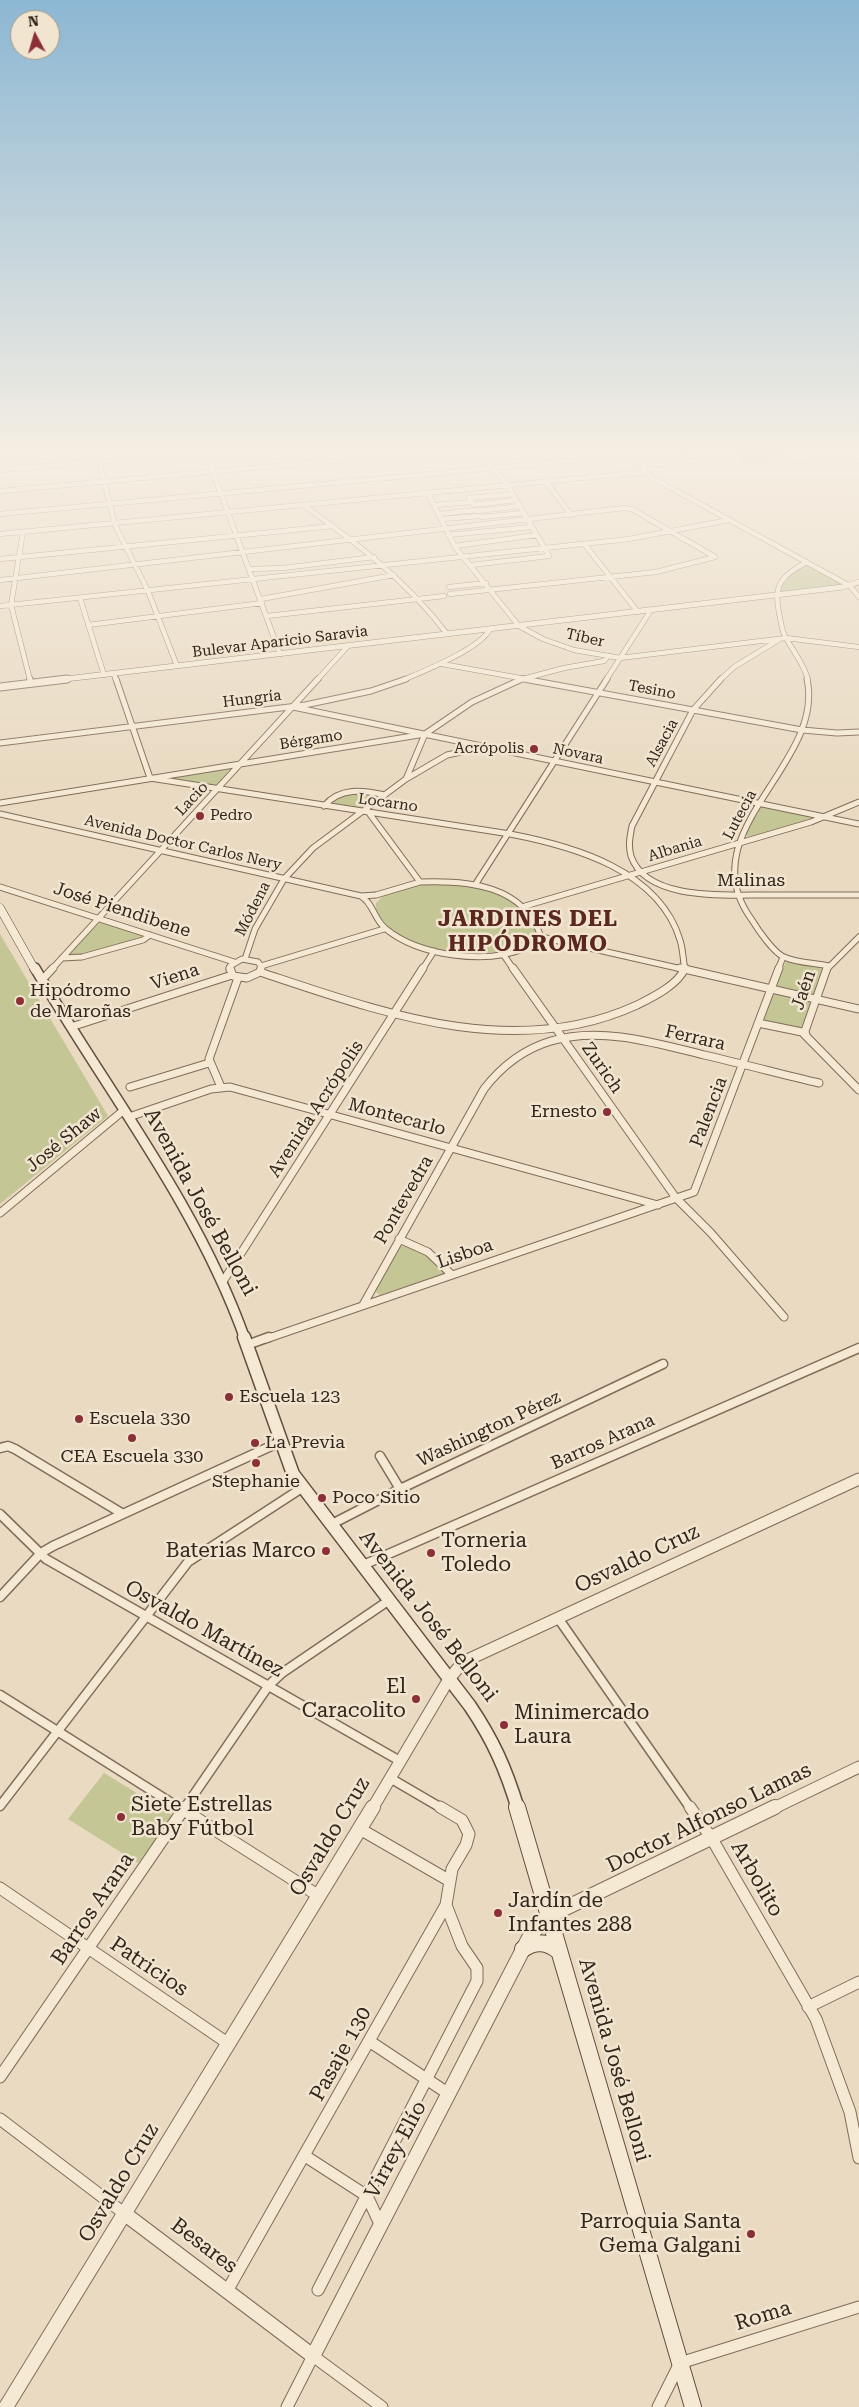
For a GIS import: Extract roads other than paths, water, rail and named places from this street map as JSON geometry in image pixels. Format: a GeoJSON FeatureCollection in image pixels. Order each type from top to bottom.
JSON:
{"type":"FeatureCollection","features":[{"type":"Feature","properties":{"kind":"main road","name":"Avenida José Belloni"},"geometry":{"type":"LineString","coordinates":[[0,908],[36,971],[156,1160],[222,1283],[247,1345],[293,1474],[475,1714],[498,1751],[549,1916],[693,2407]]}},
{"type":"Feature","properties":{"kind":"main road"},"geometry":{"type":"LineString","coordinates":[[523,1949],[537,1942],[545,1942],[559,1951]]}},
{"type":"Feature","properties":{"kind":"street"},"geometry":{"type":"LineString","coordinates":[[18,565],[11,605],[31,684]]}},
{"type":"Feature","properties":{"kind":"street"},"geometry":{"type":"LineString","coordinates":[[0,580],[131,565]]}},
{"type":"Feature","properties":{"kind":"street"},"geometry":{"type":"LineString","coordinates":[[134,565],[148,591],[177,666]]}},
{"type":"Feature","properties":{"kind":"street"},"geometry":{"type":"LineString","coordinates":[[248,565],[280,654]]}},
{"type":"Feature","properties":{"kind":"street"},"geometry":{"type":"LineString","coordinates":[[249,569],[305,565]]}},
{"type":"Feature","properties":{"kind":"street"},"geometry":{"type":"LineString","coordinates":[[0,606],[388,565]]}},
{"type":"Feature","properties":{"kind":"street"},"geometry":{"type":"LineString","coordinates":[[471,565],[520,626]]}},
{"type":"Feature","properties":{"kind":"street"},"geometry":{"type":"LineString","coordinates":[[601,565],[638,612]]}},
{"type":"Feature","properties":{"kind":"street"},"geometry":{"type":"LineString","coordinates":[[450,594],[610,577],[688,565]]}},
{"type":"Feature","properties":{"kind":"street"},"geometry":{"type":"LineString","coordinates":[[783,638],[776,595],[782,579],[789,572],[801,565]]}},
{"type":"Feature","properties":{"kind":"street"},"geometry":{"type":"LineString","coordinates":[[813,565],[850,586],[859,597]]}},
{"type":"Feature","properties":{"kind":"street"},"geometry":{"type":"LineString","coordinates":[[383,566],[421,598],[447,634]]}},
{"type":"Feature","properties":{"kind":"street"},"geometry":{"type":"LineString","coordinates":[[88,625],[262,601],[394,575]]}},
{"type":"Feature","properties":{"kind":"street","name":"Bulevar Aparicio Saravia"},"geometry":{"type":"LineString","coordinates":[[0,687],[638,612],[850,586],[859,582]]}},
{"type":"Feature","properties":{"kind":"street"},"geometry":{"type":"LineString","coordinates":[[449,587],[486,583]]}},
{"type":"Feature","properties":{"kind":"street"},"geometry":{"type":"LineString","coordinates":[[267,616],[444,596]]}},
{"type":"Feature","properties":{"kind":"street"},"geometry":{"type":"LineString","coordinates":[[80,598],[104,675]]}},
{"type":"Feature","properties":{"kind":"street"},"geometry":{"type":"LineString","coordinates":[[475,885],[510,834],[651,610]]}},
{"type":"Feature","properties":{"kind":"street","name":"Tíber"},"geometry":{"type":"LineString","coordinates":[[520,626],[540,638],[562,646],[620,658]]}},
{"type":"Feature","properties":{"kind":"street","name":"Hungría"},"geometry":{"type":"LineString","coordinates":[[0,743],[292,707],[373,690],[442,664],[484,638],[490,629]]}},
{"type":"Feature","properties":{"kind":"street"},"geometry":{"type":"LineString","coordinates":[[620,658],[783,638],[859,647]]}},
{"type":"Feature","properties":{"kind":"street","name":"Alsacia"},"geometry":{"type":"LineString","coordinates":[[634,864],[630,844],[631,830],[693,710],[709,690],[734,667],[783,638]]}},
{"type":"Feature","properties":{"kind":"street","name":"Lutecia"},"geometry":{"type":"LineString","coordinates":[[783,638],[798,654],[808,682],[809,701],[802,730],[785,765],[759,803],[735,851],[732,874],[738,896],[753,921],[783,957]]}},
{"type":"Feature","properties":{"kind":"street"},"geometry":{"type":"LineString","coordinates":[[758,641],[766,647]]}},
{"type":"Feature","properties":{"kind":"street","name":"Lacio"},"geometry":{"type":"LineString","coordinates":[[42,980],[52,966],[62,958],[99,918],[348,646]]}},
{"type":"Feature","properties":{"kind":"street","name":"Bérgamo"},"geometry":{"type":"LineString","coordinates":[[0,803],[425,734],[472,700],[523,678],[604,661],[608,656]]}},
{"type":"Feature","properties":{"kind":"street","name":"Tesino"},"geometry":{"type":"LineString","coordinates":[[442,664],[802,730],[859,732]]}},
{"type":"Feature","properties":{"kind":"street"},"geometry":{"type":"LineString","coordinates":[[114,674],[150,778]]}},
{"type":"Feature","properties":{"kind":"street","name":"Novara"},"geometry":{"type":"LineString","coordinates":[[292,707],[859,824]]}},
{"type":"Feature","properties":{"kind":"street"},"geometry":{"type":"LineString","coordinates":[[406,779],[414,756],[425,734]]}},
{"type":"Feature","properties":{"kind":"street","name":"Módena"},"geometry":{"type":"LineString","coordinates":[[245,959],[255,929],[284,879],[313,848],[406,779],[447,755],[486,747]]}},
{"type":"Feature","properties":{"kind":"street","name":"Locarno"},"geometry":{"type":"LineString","coordinates":[[150,778],[217,790],[510,834],[568,847],[600,860],[628,876]]}},
{"type":"Feature","properties":{"kind":"street"},"geometry":{"type":"LineString","coordinates":[[324,806],[333,798],[347,792],[365,791],[385,795]]}},
{"type":"Feature","properties":{"kind":"street","name":"Albania"},"geometry":{"type":"LineString","coordinates":[[525,906],[825,817],[859,802]]}},
{"type":"Feature","properties":{"kind":"street"},"geometry":{"type":"LineString","coordinates":[[369,813],[420,882]]}},
{"type":"Feature","properties":{"kind":"street","name":"Avenida Doctor Carlos Nery"},"geometry":{"type":"LineString","coordinates":[[0,814],[361,896],[381,895],[395,888],[420,882],[475,885],[510,897],[525,906],[538,922],[540,937]]}},
{"type":"Feature","properties":{"kind":"street"},"geometry":{"type":"LineString","coordinates":[[618,870],[634,864],[641,872]]}},
{"type":"Feature","properties":{"kind":"street","name":"Malinas"},"geometry":{"type":"LineString","coordinates":[[641,872],[652,881],[683,892],[717,896],[859,896]]}},
{"type":"Feature","properties":{"kind":"street"},"geometry":{"type":"LineString","coordinates":[[209,1063],[235,976],[229,968],[234,962],[245,959],[255,961],[260,969],[395,1015],[478,1032],[556,1030],[593,1021],[630,1008],[674,982],[685,970],[681,938],[674,924],[660,904],[628,876]]}},
{"type":"Feature","properties":{"kind":"street"},"geometry":{"type":"LineString","coordinates":[[641,886],[652,881]]}},
{"type":"Feature","properties":{"kind":"street","name":"José Piendibene"},"geometry":{"type":"LineString","coordinates":[[0,887],[234,962]]}},
{"type":"Feature","properties":{"kind":"street"},"geometry":{"type":"LineString","coordinates":[[374,908],[376,900],[381,895]]}},
{"type":"Feature","properties":{"kind":"street"},"geometry":{"type":"LineString","coordinates":[[361,896],[368,899],[384,929],[409,943],[434,951],[472,956],[503,954],[528,947],[540,937],[859,1009]]}},
{"type":"Feature","properties":{"kind":"street"},"geometry":{"type":"LineString","coordinates":[[260,969],[384,929]]}},
{"type":"Feature","properties":{"kind":"street"},"geometry":{"type":"LineString","coordinates":[[62,958],[82,958],[143,940],[150,936]]}},
{"type":"Feature","properties":{"kind":"street","name":"Jaén"},"geometry":{"type":"LineString","coordinates":[[806,1035],[805,1031],[828,966],[859,937]]}},
{"type":"Feature","properties":{"kind":"street","name":"Avenida Acrópolis"},"geometry":{"type":"LineString","coordinates":[[222,1283],[395,1015],[434,951]]}},
{"type":"Feature","properties":{"kind":"street","name":"Zurich"},"geometry":{"type":"LineString","coordinates":[[503,954],[676,1198],[711,1233],[784,1317]]}},
{"type":"Feature","properties":{"kind":"street"},"geometry":{"type":"LineString","coordinates":[[783,957],[828,966]]}},
{"type":"Feature","properties":{"kind":"street","name":"Palencia"},"geometry":{"type":"LineString","coordinates":[[694,1192],[783,957]]}},
{"type":"Feature","properties":{"kind":"street","name":"Lacio"},"geometry":{"type":"LineString","coordinates":[[36,971],[52,966]]}},
{"type":"Feature","properties":{"kind":"street","name":"Viena"},"geometry":{"type":"LineString","coordinates":[[71,1027],[235,976],[251,977],[260,969]]}},
{"type":"Feature","properties":{"kind":"street"},"geometry":{"type":"LineString","coordinates":[[758,1023],[802,1032],[859,1090]]}},
{"type":"Feature","properties":{"kind":"street","name":"Ferrara"},"geometry":{"type":"LineString","coordinates":[[562,1038],[630,1040],[663,1045],[819,1083]]}},
{"type":"Feature","properties":{"kind":"street","name":"Pontevedra"},"geometry":{"type":"LineString","coordinates":[[364,1305],[484,1089],[498,1073],[526,1053],[562,1038]]}},
{"type":"Feature","properties":{"kind":"street"},"geometry":{"type":"LineString","coordinates":[[127,1114],[221,1086],[216,1072],[209,1063]]}},
{"type":"Feature","properties":{"kind":"street"},"geometry":{"type":"LineString","coordinates":[[130,1087],[209,1063]]}},
{"type":"Feature","properties":{"kind":"street","name":"Montecarlo"},"geometry":{"type":"LineString","coordinates":[[221,1086],[452,1147],[658,1205]]}},
{"type":"Feature","properties":{"kind":"street","name":"José Shaw"},"geometry":{"type":"LineString","coordinates":[[0,1212],[127,1114]]}},
{"type":"Feature","properties":{"kind":"street","name":"Lisboa"},"geometry":{"type":"LineString","coordinates":[[247,1345],[694,1192]]}},
{"type":"Feature","properties":{"kind":"street"},"geometry":{"type":"LineString","coordinates":[[399,1239],[423,1247],[434,1254],[451,1274]]}},
{"type":"Feature","properties":{"kind":"street","name":"Barros Arana"},"geometry":{"type":"LineString","coordinates":[[361,1566],[859,1348]]}},
{"type":"Feature","properties":{"kind":"street","name":"Washington Pérez"},"geometry":{"type":"LineString","coordinates":[[330,1525],[400,1489],[663,1364]]}},
{"type":"Feature","properties":{"kind":"street"},"geometry":{"type":"LineString","coordinates":[[0,1597],[41,1553],[280,1442]]}},
{"type":"Feature","properties":{"kind":"street"},"geometry":{"type":"LineString","coordinates":[[0,1448],[8,1446],[15,1448],[123,1514]]}},
{"type":"Feature","properties":{"kind":"street"},"geometry":{"type":"LineString","coordinates":[[380,1456],[400,1489]]}},
{"type":"Feature","properties":{"kind":"street","name":"Osvaldo Cruz"},"geometry":{"type":"LineString","coordinates":[[6,2407],[360,1829],[449,1679],[463,1662],[859,1480]]}},
{"type":"Feature","properties":{"kind":"street"},"geometry":{"type":"LineString","coordinates":[[0,1806],[145,1617],[195,1556],[302,1488]]}},
{"type":"Feature","properties":{"kind":"street","name":"Osvaldo Martínez"},"geometry":{"type":"LineString","coordinates":[[0,1514],[46,1559],[400,1761]]}},
{"type":"Feature","properties":{"kind":"street"},"geometry":{"type":"LineString","coordinates":[[0,1582],[8,1587]]}},
{"type":"Feature","properties":{"kind":"street","name":"Barros Arana"},"geometry":{"type":"LineString","coordinates":[[0,2077],[269,1686],[282,1673],[388,1601]]}},
{"type":"Feature","properties":{"kind":"street","name":"Arbolito"},"geometry":{"type":"LineString","coordinates":[[558,1618],[712,1839],[816,2019],[841,2082],[850,2112],[859,2158]]}},
{"type":"Feature","properties":{"kind":"street"},"geometry":{"type":"LineString","coordinates":[[0,1695],[184,1809],[319,1896]]}},
{"type":"Feature","properties":{"kind":"street","name":"Doctor Alfonso Lamas"},"geometry":{"type":"LineString","coordinates":[[549,1916],[859,1767]]}},
{"type":"Feature","properties":{"kind":"street","name":"Pasaje 130"},"geometry":{"type":"LineString","coordinates":[[227,2291],[446,1905],[452,1870],[469,1840],[469,1829],[462,1820],[390,1778]]}},
{"type":"Feature","properties":{"kind":"street"},"geometry":{"type":"LineString","coordinates":[[360,1829],[450,1881]]}},
{"type":"Feature","properties":{"kind":"street","name":"Patricios"},"geometry":{"type":"LineString","coordinates":[[0,1888],[229,2044]]}},
{"type":"Feature","properties":{"kind":"street","name":"Virrey Elío"},"geometry":{"type":"LineString","coordinates":[[318,2290],[479,1974],[458,1938],[446,1905]]}},
{"type":"Feature","properties":{"kind":"street","name":"Virrey Elío"},"geometry":{"type":"LineString","coordinates":[[286,2407],[531,1934],[549,1916]]}},
{"type":"Feature","properties":{"kind":"street"},"geometry":{"type":"LineString","coordinates":[[808,2007],[859,1982]]}},
{"type":"Feature","properties":{"kind":"street"},"geometry":{"type":"LineString","coordinates":[[369,2041],[449,2094]]}},
{"type":"Feature","properties":{"kind":"street","name":"Besares"},"geometry":{"type":"LineString","coordinates":[[0,2119],[382,2407]]}},
{"type":"Feature","properties":{"kind":"street"},"geometry":{"type":"LineString","coordinates":[[305,2156],[367,2196],[380,2224]]}},
{"type":"Feature","properties":{"kind":"street","name":"Roma"},"geometry":{"type":"LineString","coordinates":[[680,2363],[859,2307]]}},
{"type":"Feature","properties":{"kind":"street"},"geometry":{"type":"LineString","coordinates":[[658,2407],[680,2363]]}},
{"type":"Feature","properties":{"kind":"place","name":"Acrópolis"},"geometry":{"type":"Point","coordinates":[534,749]}},
{"type":"Feature","properties":{"kind":"place","name":"Pedro"},"geometry":{"type":"Point","coordinates":[200,816]}},
{"type":"Feature","properties":{"kind":"place","name":"Hipódromo de Maroñas"},"geometry":{"type":"Point","coordinates":[20,1001]}},
{"type":"Feature","properties":{"kind":"place","name":"Ernesto"},"geometry":{"type":"Point","coordinates":[607,1112]}},
{"type":"Feature","properties":{"kind":"place","name":"Escuela 123"},"geometry":{"type":"Point","coordinates":[229,1397]}},
{"type":"Feature","properties":{"kind":"place","name":"Escuela 330"},"geometry":{"type":"Point","coordinates":[79,1419]}},
{"type":"Feature","properties":{"kind":"place","name":"CEA Escuela 330"},"geometry":{"type":"Point","coordinates":[132,1438]}},
{"type":"Feature","properties":{"kind":"place","name":"La Previa"},"geometry":{"type":"Point","coordinates":[255,1443]}},
{"type":"Feature","properties":{"kind":"place","name":"Stephanie"},"geometry":{"type":"Point","coordinates":[256,1463]}},
{"type":"Feature","properties":{"kind":"place","name":"Poco Sitio"},"geometry":{"type":"Point","coordinates":[322,1498]}},
{"type":"Feature","properties":{"kind":"place","name":"Baterias Marco"},"geometry":{"type":"Point","coordinates":[326,1551]}},
{"type":"Feature","properties":{"kind":"place","name":"Torneria Toledo"},"geometry":{"type":"Point","coordinates":[431,1553]}},
{"type":"Feature","properties":{"kind":"place","name":"El Caracolito"},"geometry":{"type":"Point","coordinates":[416,1699]}},
{"type":"Feature","properties":{"kind":"place","name":"Minimercado Laura"},"geometry":{"type":"Point","coordinates":[504,1725]}},
{"type":"Feature","properties":{"kind":"place","name":"Siete Estrellas Baby Fútbol"},"geometry":{"type":"Point","coordinates":[121,1817]}},
{"type":"Feature","properties":{"kind":"place","name":"Jardín de Infantes 288"},"geometry":{"type":"Point","coordinates":[498,1913]}},
{"type":"Feature","properties":{"kind":"place","name":"Parroquia Santa Gema Galgani"},"geometry":{"type":"Point","coordinates":[751,2234]}},
{"type":"Feature","properties":{"kind":"district","name":"JARDINES DEL HIPÓDROMO"},"geometry":{"type":"Point","coordinates":[528,932]}}]}
